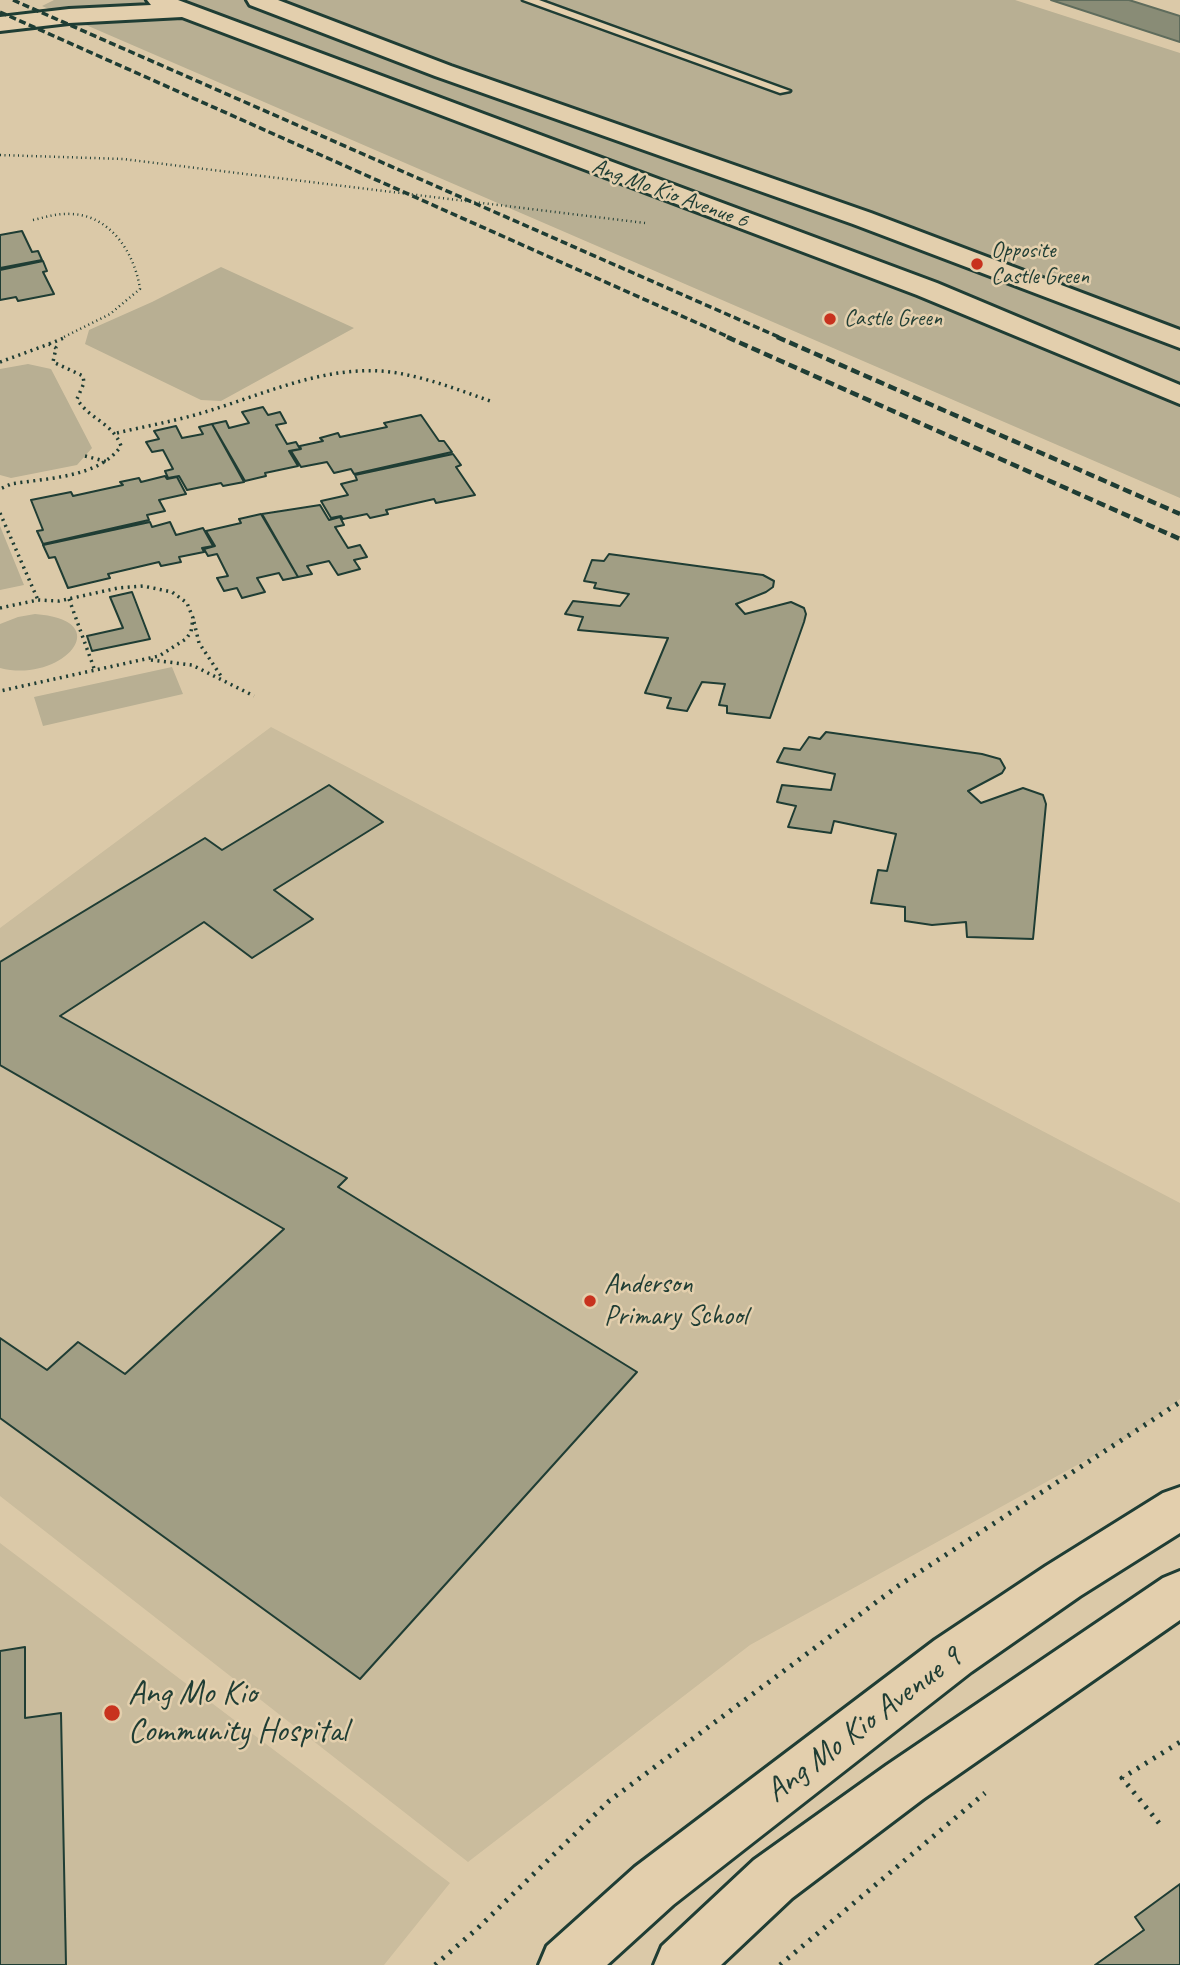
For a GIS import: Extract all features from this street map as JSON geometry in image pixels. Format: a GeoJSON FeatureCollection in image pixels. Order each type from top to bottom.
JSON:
{"type":"FeatureCollection","features":[{"type":"Feature","properties":{"kind":"main road","name":"Ang Mo Kio Avenue 6"},"geometry":{"type":"LineString","coordinates":[[158,0],[927,289],[1180,395]]}},
{"type":"Feature","properties":{"kind":"main road","name":"Ang Mo Kio Avenue 6"},"geometry":{"type":"LineString","coordinates":[[258,0],[326,28],[570,117],[971,258],[1180,340]]}},
{"type":"Feature","properties":{"kind":"main road"},"geometry":{"type":"LineString","coordinates":[[0,24],[69,16],[185,10]]}},
{"type":"Feature","properties":{"kind":"main road","name":"Ang Mo Kio Avenue 9"},"geometry":{"type":"LineString","coordinates":[[566,1965],[654,1886],[953,1656],[1063,1581],[1180,1508]]}},
{"type":"Feature","properties":{"kind":"main road"},"geometry":{"type":"LineString","coordinates":[[681,1965],[773,1880],[905,1782],[1180,1593]]}},
{"type":"Feature","properties":{"kind":"lane"},"geometry":{"type":"LineString","coordinates":[[529,0],[784,91]]}},
{"type":"Feature","properties":{"kind":"path"},"geometry":{"type":"LineString","coordinates":[[0,155],[123,159],[657,225]]}},
{"type":"Feature","properties":{"kind":"path"},"geometry":{"type":"LineString","coordinates":[[0,362],[49,344],[97,321],[132,299],[141,289],[136,268],[121,243],[96,220],[76,214],[33,220]]}},
{"type":"Feature","properties":{"kind":"path"},"geometry":{"type":"LineString","coordinates":[[0,489],[11,484],[108,462],[118,454],[121,446],[117,433],[109,424],[81,407],[77,399],[84,383],[83,376],[53,362],[56,348],[49,344]]}},
{"type":"Feature","properties":{"kind":"path"},"geometry":{"type":"LineString","coordinates":[[117,433],[203,413],[314,377],[360,371],[419,377],[493,402]]}},
{"type":"Feature","properties":{"kind":"path"},"geometry":{"type":"LineString","coordinates":[[85,456],[108,462]]}},
{"type":"Feature","properties":{"kind":"path"},"geometry":{"type":"LineString","coordinates":[[0,513],[38,600]]}},
{"type":"Feature","properties":{"kind":"path"},"geometry":{"type":"LineString","coordinates":[[0,608],[38,600],[69,599],[118,588],[153,587],[172,592],[187,603],[199,643],[211,665],[223,678]]}},
{"type":"Feature","properties":{"kind":"path"},"geometry":{"type":"LineString","coordinates":[[69,599],[95,671]]}},
{"type":"Feature","properties":{"kind":"path"},"geometry":{"type":"LineString","coordinates":[[0,691],[147,660],[179,645],[191,632],[193,618]]}},
{"type":"Feature","properties":{"kind":"path"},"geometry":{"type":"LineString","coordinates":[[147,660],[192,665],[223,678],[254,696]]}},
{"type":"Feature","properties":{"kind":"path"},"geometry":{"type":"LineString","coordinates":[[435,1965],[478,1928],[608,1801],[898,1586],[1180,1402]]}},
{"type":"Feature","properties":{"kind":"path"},"geometry":{"type":"LineString","coordinates":[[1159,1823],[1122,1778],[1180,1742]]}},
{"type":"Feature","properties":{"kind":"path"},"geometry":{"type":"LineString","coordinates":[[780,1965],[995,1784]]}},
{"type":"Feature","properties":{"kind":"shaded area"},"geometry":{"type":"Polygon","coordinates":[[[54,0],[1015,0],[1180,53],[1180,498],[42,6],[54,0]]]}},
{"type":"Feature","properties":{"kind":"shaded area"},"geometry":{"type":"Polygon","coordinates":[[[1051,0],[1129,0],[1180,16],[1180,42],[1051,0]]]}},
{"type":"Feature","properties":{"kind":"shaded area"},"geometry":{"type":"Polygon","coordinates":[[[221,267],[354,328],[221,401],[201,400],[85,344],[89,330],[221,267]]]}},
{"type":"Feature","properties":{"kind":"shaded area"},"geometry":{"type":"Polygon","coordinates":[[[28,364],[51,369],[92,448],[77,465],[11,478],[0,475],[0,369],[28,364]]]}},
{"type":"Feature","properties":{"kind":"shaded area"},"geometry":{"type":"Polygon","coordinates":[[[0,526],[24,585],[0,590],[0,526]]]}},
{"type":"Feature","properties":{"kind":"shaded area"},"geometry":{"type":"Polygon","coordinates":[[[35,614],[60,619],[74,627],[77,638],[72,649],[60,660],[43,667],[23,671],[0,668],[0,624],[35,614]]]}},
{"type":"Feature","properties":{"kind":"shaded area"},"geometry":{"type":"Polygon","coordinates":[[[172,667],[183,694],[43,726],[34,697],[172,667]]]}},
{"type":"Feature","properties":{"kind":"shaded area","name":"Anderson Primary School"},"geometry":{"type":"Polygon","coordinates":[[[271,727],[1180,1203],[1180,1399],[1128,1437],[750,1645],[468,1862],[0,1496],[0,928],[271,727]]]}},
{"type":"Feature","properties":{"kind":"shaded area","name":"Ang Mo Kio Community Hospital"},"geometry":{"type":"Polygon","coordinates":[[[0,1543],[450,1883],[384,1965],[0,1965],[0,1543]]]}},
{"type":"Feature","properties":{"kind":"building"},"geometry":{"type":"Polygon","coordinates":[[[22,231],[32,252],[38,251],[42,260],[0,268],[0,235],[22,231]]]}},
{"type":"Feature","properties":{"kind":"building"},"geometry":{"type":"Polygon","coordinates":[[[43,261],[47,271],[43,272],[54,294],[18,301],[16,297],[0,300],[0,270],[43,261]]]}},
{"type":"Feature","properties":{"kind":"building"},"geometry":{"type":"Polygon","coordinates":[[[263,407],[268,415],[280,412],[286,423],[276,425],[287,444],[296,442],[300,449],[289,451],[298,466],[265,473],[266,476],[245,481],[212,424],[226,421],[229,428],[249,423],[242,412],[263,407]]]}},
{"type":"Feature","properties":{"kind":"building"},"geometry":{"type":"Polygon","coordinates":[[[421,415],[439,441],[444,441],[452,452],[354,474],[351,469],[334,473],[327,462],[301,467],[291,451],[323,441],[320,438],[338,433],[340,437],[387,427],[384,423],[421,415]]]}},
{"type":"Feature","properties":{"kind":"building"},"geometry":{"type":"Polygon","coordinates":[[[212,424],[244,482],[223,486],[221,483],[187,490],[179,476],[168,478],[165,471],[173,469],[163,450],[152,452],[146,442],[159,439],[154,431],[176,426],[182,438],[203,434],[199,427],[212,424]]]}},
{"type":"Feature","properties":{"kind":"building"},"geometry":{"type":"Polygon","coordinates":[[[453,454],[461,465],[456,467],[475,495],[436,503],[434,499],[386,510],[388,514],[370,518],[367,514],[343,519],[341,516],[331,518],[321,501],[348,495],[341,484],[357,480],[355,475],[453,454]]]}},
{"type":"Feature","properties":{"kind":"building"},"geometry":{"type":"Polygon","coordinates":[[[165,476],[167,479],[177,477],[186,494],[159,500],[165,511],[147,515],[149,520],[43,544],[37,531],[43,530],[31,500],[71,492],[73,496],[123,485],[120,482],[139,478],[141,482],[165,476]]]}},
{"type":"Feature","properties":{"kind":"building"},"geometry":{"type":"Polygon","coordinates":[[[320,505],[329,520],[340,517],[344,525],[335,527],[348,548],[360,545],[367,557],[354,560],[360,569],[338,575],[329,561],[307,566],[312,574],[298,577],[262,514],[320,505]]]}},
{"type":"Feature","properties":{"kind":"building"},"geometry":{"type":"Polygon","coordinates":[[[261,514],[298,577],[283,580],[279,573],[257,578],[265,592],[242,598],[237,588],[224,591],[217,578],[228,576],[217,554],[208,556],[204,549],[215,546],[206,531],[241,523],[239,519],[261,514]]]}},
{"type":"Feature","properties":{"kind":"building"},"geometry":{"type":"Polygon","coordinates":[[[150,522],[152,527],[170,522],[176,535],[203,528],[213,546],[202,548],[204,552],[179,557],[181,562],[161,566],[159,562],[108,574],[110,578],[68,588],[55,557],[49,558],[43,545],[150,522]]]}},
{"type":"Feature","properties":{"kind":"building"},"geometry":{"type":"Polygon","coordinates":[[[609,554],[763,575],[774,581],[773,587],[766,592],[736,604],[745,614],[791,602],[804,608],[804,622],[770,718],[727,713],[727,706],[719,705],[725,684],[702,682],[687,711],[667,708],[671,698],[645,693],[668,638],[578,630],[583,617],[565,614],[573,601],[620,606],[629,594],[594,588],[596,583],[584,581],[592,560],[604,561],[609,554]]]}},
{"type":"Feature","properties":{"kind":"building"},"geometry":{"type":"Polygon","coordinates":[[[132,592],[150,639],[92,651],[87,636],[123,628],[110,597],[132,592]]]}},
{"type":"Feature","properties":{"kind":"building"},"geometry":{"type":"Polygon","coordinates":[[[826,732],[982,754],[1000,759],[1005,768],[1002,773],[968,791],[981,803],[1023,788],[1043,795],[1046,804],[1033,939],[967,937],[966,922],[932,925],[905,921],[905,907],[871,903],[878,870],[887,871],[896,834],[834,821],[831,833],[788,827],[796,806],[777,802],[782,785],[831,790],[835,774],[777,762],[784,748],[800,750],[809,737],[820,739],[826,732]]]}},
{"type":"Feature","properties":{"kind":"building"},"geometry":{"type":"Polygon","coordinates":[[[329,785],[383,822],[274,890],[313,919],[252,958],[204,922],[60,1016],[347,1178],[338,1187],[637,1372],[360,1679],[0,1418],[0,1338],[47,1370],[78,1342],[125,1374],[284,1229],[0,1065],[0,962],[205,838],[222,850],[329,785]]]}},
{"type":"Feature","properties":{"kind":"building"},"geometry":{"type":"Polygon","coordinates":[[[25,1647],[25,1718],[61,1713],[66,1965],[0,1965],[0,1651],[25,1647]]]}},
{"type":"Feature","properties":{"kind":"building"},"geometry":{"type":"Polygon","coordinates":[[[1180,1884],[1180,1965],[1095,1965],[1144,1930],[1135,1917],[1180,1884]]]}},
{"type":"Feature","properties":{"kind":"railway"},"geometry":{"type":"LineString","coordinates":[[13,0],[781,338]]}},
{"type":"Feature","properties":{"kind":"railway"},"geometry":{"type":"LineString","coordinates":[[0,12],[731,338]]}},
{"type":"Feature","properties":{"kind":"railway"},"geometry":{"type":"LineString","coordinates":[[727,337],[1180,539]]}},
{"type":"Feature","properties":{"kind":"railway"},"geometry":{"type":"LineString","coordinates":[[777,337],[1180,514]]}},
{"type":"Feature","properties":{"kind":"place","name":"Opposite Castle Green"},"geometry":{"type":"Point","coordinates":[977,264]}},
{"type":"Feature","properties":{"kind":"place","name":"Castle Green"},"geometry":{"type":"Point","coordinates":[830,319]}},
{"type":"Feature","properties":{"kind":"place","name":"Anderson Primary School"},"geometry":{"type":"Point","coordinates":[590,1301]}},
{"type":"Feature","properties":{"kind":"place","name":"Ang Mo Kio Community Hospital"},"geometry":{"type":"Point","coordinates":[112,1713]}}]}
